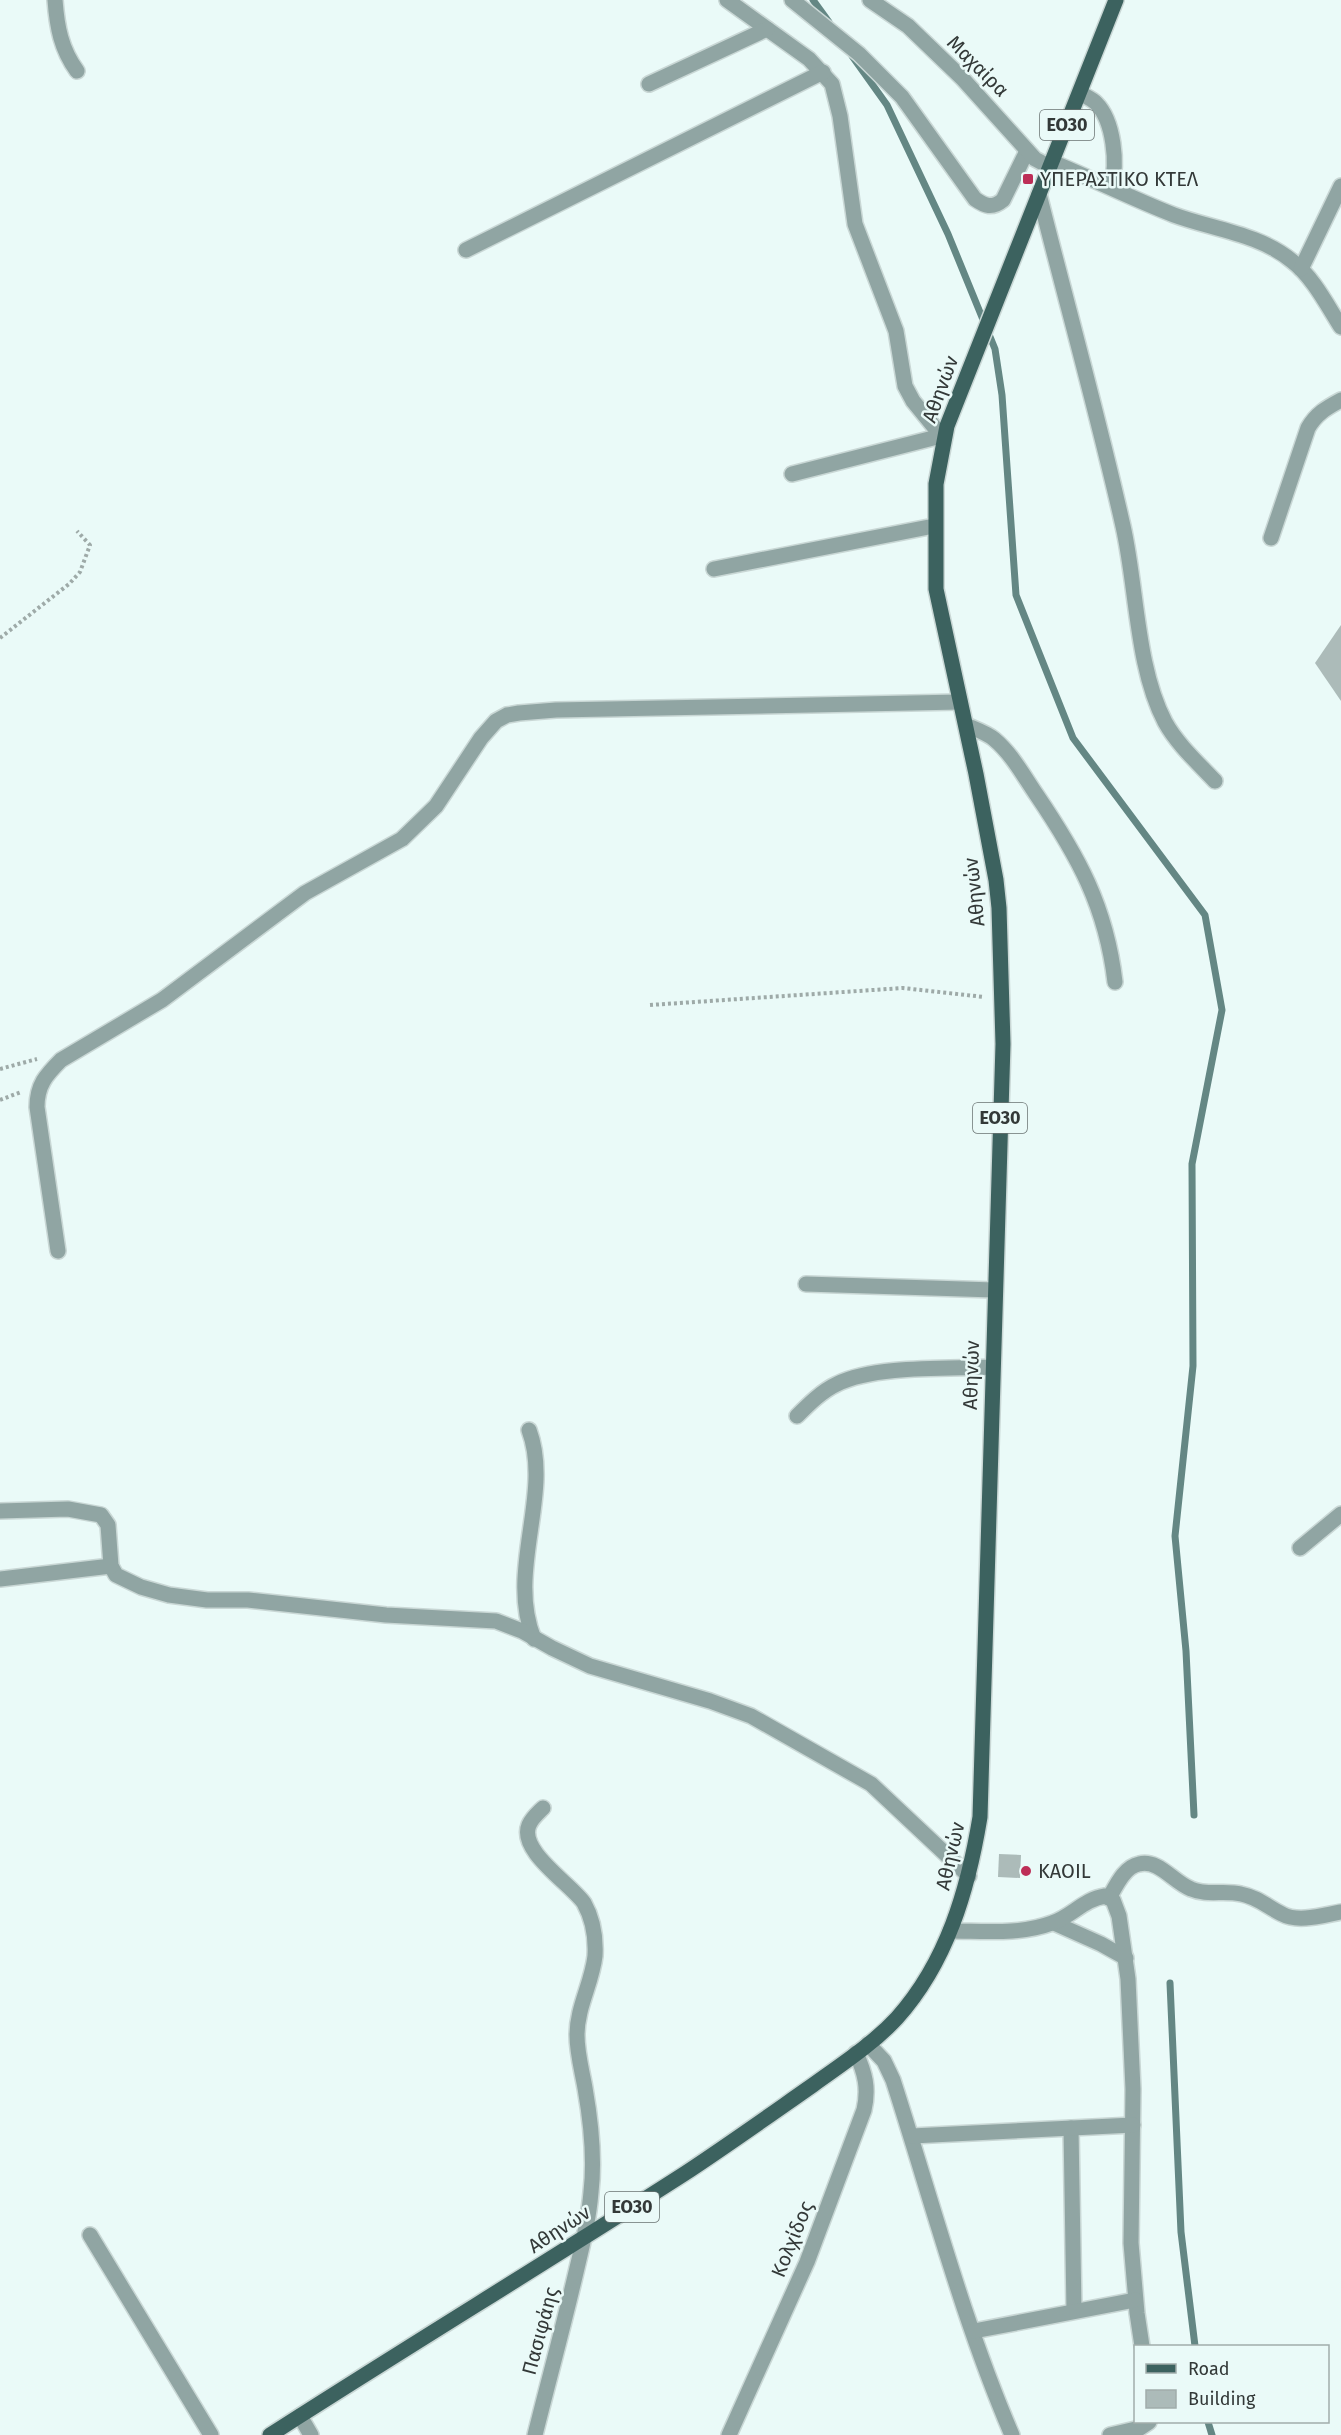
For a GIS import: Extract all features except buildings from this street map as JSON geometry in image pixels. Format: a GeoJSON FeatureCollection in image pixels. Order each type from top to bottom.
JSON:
{"type":"FeatureCollection","features":[{"type":"Feature","properties":{"kind":"main road","name":"Αθηνών"},"geometry":{"type":"LineString","coordinates":[[270,2435],[734,2141],[862,2049],[896,2018],[920,1989],[950,1931],[969,1876],[980,1817],[1003,1044],[999,908],[996,880],[966,724],[937,598],[934,526],[937,472],[944,434],[1116,0]]}},
{"type":"Feature","properties":{"kind":"street"},"geometry":{"type":"LineString","coordinates":[[55,0],[59,35],[66,56],[77,71]]}},
{"type":"Feature","properties":{"kind":"street"},"geometry":{"type":"LineString","coordinates":[[727,0],[809,59],[832,84],[837,96],[855,224],[896,331],[905,386],[912,401],[944,434],[792,474]]}},
{"type":"Feature","properties":{"kind":"street"},"geometry":{"type":"LineString","coordinates":[[792,0],[858,54],[902,97],[939,147],[963,186],[981,203],[993,206],[1003,200],[1027,151]]}},
{"type":"Feature","properties":{"kind":"street","name":"Μαχαίρα"},"geometry":{"type":"LineString","coordinates":[[870,0],[908,26],[962,78],[1035,159],[1111,187],[1173,215],[1257,242],[1282,254],[1301,269],[1341,327]]}},
{"type":"Feature","properties":{"kind":"street"},"geometry":{"type":"LineString","coordinates":[[649,84],[767,29]]}},
{"type":"Feature","properties":{"kind":"street"},"geometry":{"type":"LineString","coordinates":[[466,250],[823,72]]}},
{"type":"Feature","properties":{"kind":"street"},"geometry":{"type":"LineString","coordinates":[[1080,93],[1099,107],[1109,131],[1116,164],[1111,187]]}},
{"type":"Feature","properties":{"kind":"street"},"geometry":{"type":"LineString","coordinates":[[1301,269],[1341,186]]}},
{"type":"Feature","properties":{"kind":"street"},"geometry":{"type":"LineString","coordinates":[[1039,194],[1124,529],[1138,627],[1151,682],[1165,721],[1176,738],[1215,781]]}},
{"type":"Feature","properties":{"kind":"street"},"geometry":{"type":"LineString","coordinates":[[1271,538],[1308,428],[1314,418],[1324,409],[1341,400]]}},
{"type":"Feature","properties":{"kind":"street"},"geometry":{"type":"LineString","coordinates":[[714,569],[934,526]]}},
{"type":"Feature","properties":{"kind":"street"},"geometry":{"type":"LineString","coordinates":[[58,1251],[37,1107],[39,1086],[49,1072],[61,1060],[162,1000],[305,893],[384,850],[414,830],[451,786],[488,729],[501,718],[519,713],[556,710],[960,702]]}},
{"type":"Feature","properties":{"kind":"street"},"geometry":{"type":"LineString","coordinates":[[966,724],[993,737],[1011,756],[1070,845],[1093,892],[1105,926],[1112,952],[1115,982]]}},
{"type":"Feature","properties":{"kind":"street"},"geometry":{"type":"LineString","coordinates":[[806,1284],[994,1290]]}},
{"type":"Feature","properties":{"kind":"street"},"geometry":{"type":"LineString","coordinates":[[797,1416],[836,1384],[868,1373],[992,1367]]}},
{"type":"Feature","properties":{"kind":"street"},"geometry":{"type":"LineString","coordinates":[[529,1430],[534,1443],[536,1476],[525,1602],[528,1624],[534,1639]]}},
{"type":"Feature","properties":{"kind":"street"},"geometry":{"type":"LineString","coordinates":[[0,1511],[68,1509],[101,1515],[108,1525],[111,1566],[116,1575],[124,1581],[169,1596],[207,1600],[248,1600],[386,1615],[482,1619],[505,1623],[590,1666],[710,1701],[751,1716],[781,1732],[871,1784],[969,1876]]}},
{"type":"Feature","properties":{"kind":"street"},"geometry":{"type":"LineString","coordinates":[[1300,1548],[1341,1514]]}},
{"type":"Feature","properties":{"kind":"street"},"geometry":{"type":"LineString","coordinates":[[0,1579],[111,1566]]}},
{"type":"Feature","properties":{"kind":"street","name":"Πασιφάης"},"geometry":{"type":"LineString","coordinates":[[535,2435],[562,2334],[584,2238],[592,2190],[592,2143],[577,2038],[577,2021],[591,1977],[595,1940],[593,1926],[584,1904],[553,1873],[529,1842],[527,1827],[532,1818],[543,1808]]}},
{"type":"Feature","properties":{"kind":"street"},"geometry":{"type":"LineString","coordinates":[[1109,1898],[1127,1870],[1134,1865],[1148,1863],[1155,1865],[1190,1888],[1203,1893],[1243,1894],[1260,1900],[1290,1917],[1341,1912]]}},
{"type":"Feature","properties":{"kind":"street"},"geometry":{"type":"LineString","coordinates":[[950,1931],[1025,1930],[1054,1923],[1093,1899],[1105,1896],[1115,1904],[1126,1958],[1132,2055],[1131,2243],[1135,2300],[1142,2345]]}},
{"type":"Feature","properties":{"kind":"street"},"geometry":{"type":"LineString","coordinates":[[1054,1923],[1126,1958]]}},
{"type":"Feature","properties":{"kind":"street"},"geometry":{"type":"LineString","coordinates":[[862,2049],[888,2069],[912,2136],[942,2239],[989,2379],[1012,2435]]}},
{"type":"Feature","properties":{"kind":"street","name":"Κολχίδος"},"geometry":{"type":"LineString","coordinates":[[729,2435],[807,2262],[864,2110],[867,2095],[862,2049]]}},
{"type":"Feature","properties":{"kind":"street"},"geometry":{"type":"LineString","coordinates":[[912,2136],[1133,2125]]}},
{"type":"Feature","properties":{"kind":"street"},"geometry":{"type":"LineString","coordinates":[[1071,2128],[1074,2312]]}},
{"type":"Feature","properties":{"kind":"street"},"geometry":{"type":"LineString","coordinates":[[90,2235],[211,2435]]}},
{"type":"Feature","properties":{"kind":"street"},"geometry":{"type":"LineString","coordinates":[[974,2331],[1135,2300]]}},
{"type":"Feature","properties":{"kind":"street"},"geometry":{"type":"LineString","coordinates":[[300,2416],[311,2435]]}},
{"type":"Feature","properties":{"kind":"street"},"geometry":{"type":"LineString","coordinates":[[1110,2435],[1140,2428],[1146,2423]]}},
{"type":"Feature","properties":{"kind":"path"},"geometry":{"type":"LineString","coordinates":[[0,638],[69,584],[80,572],[90,545],[77,531]]}},
{"type":"Feature","properties":{"kind":"path"},"geometry":{"type":"LineString","coordinates":[[650,1005],[903,988],[1002,999]]}},
{"type":"Feature","properties":{"kind":"waterway"},"geometry":{"type":"LineString","coordinates":[[813,0],[829,22]]}},
{"type":"Feature","properties":{"kind":"waterway"},"geometry":{"type":"LineString","coordinates":[[852,56],[887,105],[948,234],[995,349],[1002,395],[1016,595],[1073,738],[1205,915],[1222,1010],[1192,1164],[1193,1366],[1175,1536],[1186,1651],[1194,1815]]}},
{"type":"Feature","properties":{"kind":"waterway"},"geometry":{"type":"LineString","coordinates":[[1170,1983],[1181,2232],[1195,2345]]}},
{"type":"Feature","properties":{"kind":"waterway"},"geometry":{"type":"LineString","coordinates":[[1208,2423],[1212,2435]]}},
{"type":"Feature","properties":{"kind":"place","name":"ΥΠΕΡΑΣΤΙΚΟ ΚΤΕΛ"},"geometry":{"type":"Point","coordinates":[1028,179]}},
{"type":"Feature","properties":{"kind":"place","name":"KAOIL"},"geometry":{"type":"Point","coordinates":[1026,1871]}}]}
